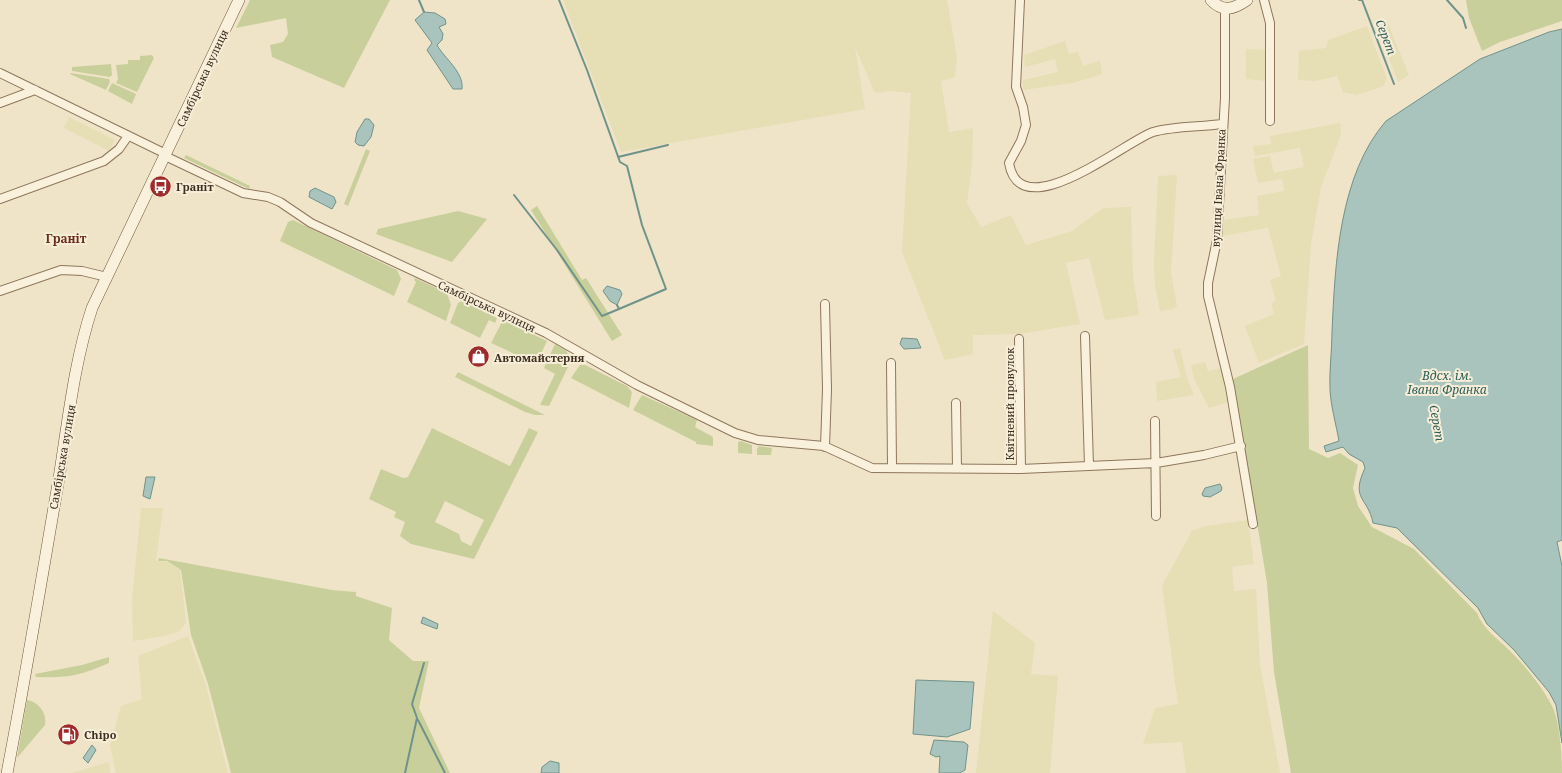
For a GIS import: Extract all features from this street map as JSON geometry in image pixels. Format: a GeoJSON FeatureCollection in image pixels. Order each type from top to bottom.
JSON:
{"type":"FeatureCollection","features":[{"type":"Feature","properties":{"kind":"main road","name":"Самбірська вулиця"},"geometry":{"type":"LineString","coordinates":[[7,773],[23,690],[83,341],[92,308],[239,0]]}},
{"type":"Feature","properties":{"kind":"main road"},"geometry":{"type":"LineString","coordinates":[[1211,0],[1217,6],[1225,9],[1236,7],[1247,0]]}},
{"type":"Feature","properties":{"kind":"street"},"geometry":{"type":"LineString","coordinates":[[1020,0],[1016,87],[1023,107],[1026,126],[1021,141],[1009,163],[1014,178],[1017,181],[1028,186],[1049,184],[1082,173],[1153,132],[1222,124]]}},
{"type":"Feature","properties":{"kind":"street"},"geometry":{"type":"LineString","coordinates":[[1264,0],[1270,23],[1270,121]]}},
{"type":"Feature","properties":{"kind":"street","name":"вулиця Івана Франка"},"geometry":{"type":"LineString","coordinates":[[1225,9],[1226,55],[1217,240],[1208,283],[1208,296],[1229,382],[1253,524]]}},
{"type":"Feature","properties":{"kind":"street"},"geometry":{"type":"LineString","coordinates":[[0,73],[165,155]]}},
{"type":"Feature","properties":{"kind":"street"},"geometry":{"type":"LineString","coordinates":[[0,104],[35,90]]}},
{"type":"Feature","properties":{"kind":"street"},"geometry":{"type":"LineString","coordinates":[[0,199],[104,161],[120,149],[128,136]]}},
{"type":"Feature","properties":{"kind":"street","name":"Самбірська вулиця"},"geometry":{"type":"LineString","coordinates":[[165,155],[243,194],[268,197],[280,202],[311,223],[546,333],[637,385],[735,433],[758,440],[812,444],[825,447],[872,468],[1020,469],[1156,463],[1204,455],[1241,446]]}},
{"type":"Feature","properties":{"kind":"street"},"geometry":{"type":"LineString","coordinates":[[0,291],[62,270],[72,269],[107,277]]}},
{"type":"Feature","properties":{"kind":"street"},"geometry":{"type":"LineString","coordinates":[[825,304],[827,403],[825,447]]}},
{"type":"Feature","properties":{"kind":"street"},"geometry":{"type":"LineString","coordinates":[[1085,336],[1089,466]]}},
{"type":"Feature","properties":{"kind":"street","name":"Квітневий провулок"},"geometry":{"type":"LineString","coordinates":[[1019,339],[1020,469]]}},
{"type":"Feature","properties":{"kind":"street"},"geometry":{"type":"LineString","coordinates":[[891,363],[892,468]]}},
{"type":"Feature","properties":{"kind":"street"},"geometry":{"type":"LineString","coordinates":[[956,403],[957,468]]}},
{"type":"Feature","properties":{"kind":"street"},"geometry":{"type":"LineString","coordinates":[[1155,421],[1156,516]]}},
{"type":"Feature","properties":{"kind":"shaded area"},"geometry":{"type":"Polygon","coordinates":[[[563,0],[947,0],[957,57],[955,77],[941,81],[949,132],[973,128],[972,166],[967,203],[981,227],[1011,215],[1026,245],[1072,231],[1103,208],[1131,207],[1133,276],[1139,315],[1105,320],[1089,258],[1066,263],[1080,324],[1020,334],[973,335],[973,354],[945,360],[902,252],[911,93],[889,91],[875,93],[855,47],[865,109],[621,152],[563,0]]]}},
{"type":"Feature","properties":{"kind":"shaded area"},"geometry":{"type":"Polygon","coordinates":[[[1387,21],[1409,75],[1398,82],[1376,25],[1387,21]]]}},
{"type":"Feature","properties":{"kind":"shaded area"},"geometry":{"type":"Polygon","coordinates":[[[1367,26],[1387,79],[1383,86],[1357,95],[1343,92],[1337,76],[1315,81],[1298,80],[1299,51],[1326,48],[1328,40],[1367,26]]]}},
{"type":"Feature","properties":{"kind":"shaded area"},"geometry":{"type":"Polygon","coordinates":[[[1065,41],[1069,54],[1078,52],[1083,66],[1100,61],[1102,74],[1073,83],[1023,90],[1023,80],[1058,72],[1055,59],[1025,67],[1024,55],[1065,41]]]}},
{"type":"Feature","properties":{"kind":"shaded area"},"geometry":{"type":"Polygon","coordinates":[[[1246,49],[1267,50],[1265,81],[1246,79],[1246,49]]]}},
{"type":"Feature","properties":{"kind":"shaded area"},"geometry":{"type":"Polygon","coordinates":[[[69,117],[115,140],[109,151],[64,128],[69,117]]]}},
{"type":"Feature","properties":{"kind":"shaded area"},"geometry":{"type":"Polygon","coordinates":[[[1340,123],[1341,135],[1321,187],[1311,244],[1304,344],[1259,363],[1245,326],[1274,314],[1271,303],[1276,301],[1270,280],[1281,276],[1268,228],[1222,236],[1223,220],[1259,215],[1257,196],[1284,191],[1282,179],[1258,183],[1253,159],[1270,156],[1274,173],[1304,167],[1300,148],[1255,156],[1253,146],[1271,144],[1270,136],[1340,123]]]}},
{"type":"Feature","properties":{"kind":"shaded area"},"geometry":{"type":"Polygon","coordinates":[[[1177,175],[1171,273],[1177,306],[1173,309],[1160,311],[1155,286],[1154,264],[1158,176],[1177,175]]]}},
{"type":"Feature","properties":{"kind":"shaded area"},"geometry":{"type":"Polygon","coordinates":[[[1180,348],[1187,378],[1194,395],[1157,401],[1156,382],[1181,377],[1173,350],[1180,348]]]}},
{"type":"Feature","properties":{"kind":"shaded area"},"geometry":{"type":"Polygon","coordinates":[[[1205,362],[1208,371],[1222,368],[1229,402],[1209,408],[1194,379],[1191,365],[1205,362]]]}},
{"type":"Feature","properties":{"kind":"shaded area"},"geometry":{"type":"Polygon","coordinates":[[[141,508],[163,508],[156,561],[168,562],[180,570],[186,622],[180,631],[165,636],[133,641],[132,600],[141,508]]]}},
{"type":"Feature","properties":{"kind":"shaded area"},"geometry":{"type":"Polygon","coordinates":[[[1248,520],[1254,564],[1232,567],[1234,591],[1256,589],[1260,664],[1280,773],[1186,773],[1182,742],[1143,744],[1155,708],[1178,704],[1162,585],[1192,531],[1206,526],[1248,520]]]}},
{"type":"Feature","properties":{"kind":"shaded area"},"geometry":{"type":"Polygon","coordinates":[[[993,611],[1035,643],[1031,674],[1058,676],[1050,773],[976,773],[993,611]]]}},
{"type":"Feature","properties":{"kind":"shaded area"},"geometry":{"type":"Polygon","coordinates":[[[188,636],[206,685],[228,773],[116,773],[110,745],[121,706],[142,699],[138,656],[188,636]]]}},
{"type":"Feature","properties":{"kind":"shaded area"},"geometry":{"type":"Polygon","coordinates":[[[109,762],[110,773],[72,773],[109,762]]]}},
{"type":"Feature","properties":{"kind":"green space"},"geometry":{"type":"Polygon","coordinates":[[[250,0],[390,0],[344,88],[272,57],[270,45],[283,42],[288,34],[286,18],[236,28],[250,0]]]}},
{"type":"Feature","properties":{"kind":"green space"},"geometry":{"type":"Polygon","coordinates":[[[1466,0],[1562,0],[1562,21],[1500,42],[1482,51],[1469,18],[1466,0]]]}},
{"type":"Feature","properties":{"kind":"green space"},"geometry":{"type":"Polygon","coordinates":[[[152,55],[154,58],[137,92],[116,83],[118,79],[116,65],[128,64],[128,60],[140,60],[140,56],[152,55]]]}},
{"type":"Feature","properties":{"kind":"green space"},"geometry":{"type":"Polygon","coordinates":[[[111,64],[112,75],[110,77],[72,71],[72,67],[111,64]]]}},
{"type":"Feature","properties":{"kind":"green space"},"geometry":{"type":"Polygon","coordinates":[[[70,74],[109,79],[110,82],[106,90],[70,74]]]}},
{"type":"Feature","properties":{"kind":"green space"},"geometry":{"type":"Polygon","coordinates":[[[112,83],[136,94],[132,104],[108,91],[112,83]]]}},
{"type":"Feature","properties":{"kind":"green space"},"geometry":{"type":"Polygon","coordinates":[[[366,149],[370,151],[348,206],[344,204],[366,149]]]}},
{"type":"Feature","properties":{"kind":"green space"},"geometry":{"type":"Polygon","coordinates":[[[186,155],[250,186],[249,189],[184,158],[186,155]]]}},
{"type":"Feature","properties":{"kind":"green space"},"geometry":{"type":"Polygon","coordinates":[[[537,206],[582,280],[586,278],[622,335],[612,341],[531,210],[537,206]]]}},
{"type":"Feature","properties":{"kind":"green space"},"geometry":{"type":"Polygon","coordinates":[[[458,211],[487,219],[452,262],[376,234],[378,229],[458,211]]]}},
{"type":"Feature","properties":{"kind":"green space"},"geometry":{"type":"Polygon","coordinates":[[[293,220],[397,270],[401,279],[394,296],[280,241],[288,222],[293,220]]]}},
{"type":"Feature","properties":{"kind":"green space"},"geometry":{"type":"Polygon","coordinates":[[[415,278],[447,293],[451,305],[446,321],[407,302],[416,282],[414,280],[415,278]]]}},
{"type":"Feature","properties":{"kind":"green space"},"geometry":{"type":"Polygon","coordinates":[[[462,301],[497,318],[495,323],[489,320],[480,338],[450,323],[458,303],[462,301]]]}},
{"type":"Feature","properties":{"kind":"green space"},"geometry":{"type":"Polygon","coordinates":[[[503,320],[547,341],[536,364],[491,343],[503,320]]]}},
{"type":"Feature","properties":{"kind":"green space"},"geometry":{"type":"Polygon","coordinates":[[[555,344],[566,350],[570,358],[569,365],[549,406],[540,405],[555,374],[544,368],[555,344]]]}},
{"type":"Feature","properties":{"kind":"green space"},"geometry":{"type":"Polygon","coordinates":[[[1308,345],[1309,449],[1328,458],[1340,453],[1358,465],[1353,488],[1358,506],[1372,527],[1414,549],[1477,613],[1487,629],[1533,676],[1544,692],[1555,713],[1560,739],[1562,773],[1291,773],[1274,672],[1267,583],[1233,379],[1308,345]]]}},
{"type":"Feature","properties":{"kind":"green space"},"geometry":{"type":"Polygon","coordinates":[[[580,365],[585,365],[627,386],[632,392],[629,408],[571,378],[580,365]]]}},
{"type":"Feature","properties":{"kind":"green space"},"geometry":{"type":"Polygon","coordinates":[[[458,372],[545,415],[535,415],[525,412],[455,377],[458,372]]]}},
{"type":"Feature","properties":{"kind":"green space"},"geometry":{"type":"Polygon","coordinates":[[[642,395],[697,420],[695,427],[713,437],[713,446],[696,444],[696,442],[633,410],[642,395]]]}},
{"type":"Feature","properties":{"kind":"green space"},"geometry":{"type":"Polygon","coordinates":[[[432,428],[510,466],[529,428],[538,432],[474,559],[411,544],[400,536],[405,522],[394,517],[396,512],[369,499],[381,469],[403,478],[408,477],[432,428]],[[445,501],[435,522],[459,534],[461,541],[471,546],[484,520],[445,501]]]}},
{"type":"Feature","properties":{"kind":"green space"},"geometry":{"type":"Polygon","coordinates":[[[741,441],[752,445],[752,454],[738,453],[738,442],[741,441]]]}},
{"type":"Feature","properties":{"kind":"green space"},"geometry":{"type":"Polygon","coordinates":[[[759,446],[772,448],[771,455],[757,455],[757,449],[759,446]]]}},
{"type":"Feature","properties":{"kind":"green space"},"geometry":{"type":"Polygon","coordinates":[[[159,558],[332,590],[356,592],[356,596],[392,608],[389,640],[413,661],[429,661],[419,708],[450,773],[231,773],[208,684],[191,635],[181,570],[167,561],[158,561],[159,558]]]}},
{"type":"Feature","properties":{"kind":"green space"},"geometry":{"type":"Polygon","coordinates":[[[109,657],[109,663],[89,671],[73,675],[36,677],[35,674],[82,665],[109,657]]]}},
{"type":"Feature","properties":{"kind":"green space"},"geometry":{"type":"Polygon","coordinates":[[[27,700],[35,703],[41,709],[45,716],[45,725],[17,758],[27,700]]]}},
{"type":"Feature","properties":{"kind":"water"},"geometry":{"type":"Polygon","coordinates":[[[424,12],[435,13],[445,19],[446,24],[439,27],[443,34],[442,40],[437,45],[457,71],[462,83],[462,89],[453,89],[427,50],[432,43],[415,20],[424,12]]]}},
{"type":"Feature","properties":{"kind":"water","name":"Вдсх. ім. Івана Франка"},"geometry":{"type":"Polygon","coordinates":[[[1562,29],[1562,540],[1557,542],[1562,566],[1562,743],[1556,705],[1549,692],[1514,650],[1487,624],[1478,608],[1397,528],[1373,523],[1371,514],[1360,493],[1359,486],[1365,468],[1363,462],[1349,454],[1343,447],[1326,452],[1324,446],[1339,441],[1331,403],[1330,383],[1335,278],[1342,221],[1358,167],[1370,143],[1386,121],[1480,59],[1549,32],[1562,29]]]}},
{"type":"Feature","properties":{"kind":"water"},"geometry":{"type":"Polygon","coordinates":[[[365,119],[369,119],[374,125],[371,137],[364,146],[358,145],[355,142],[357,132],[365,119]]]}},
{"type":"Feature","properties":{"kind":"water"},"geometry":{"type":"Polygon","coordinates":[[[315,188],[334,197],[336,202],[332,209],[309,197],[310,191],[315,188]]]}},
{"type":"Feature","properties":{"kind":"water"},"geometry":{"type":"Polygon","coordinates":[[[607,286],[620,290],[622,294],[617,305],[610,301],[603,291],[607,286]]]}},
{"type":"Feature","properties":{"kind":"water"},"geometry":{"type":"Polygon","coordinates":[[[902,338],[917,339],[921,348],[904,349],[900,344],[902,338]]]}},
{"type":"Feature","properties":{"kind":"water"},"geometry":{"type":"Polygon","coordinates":[[[146,477],[155,477],[150,499],[143,496],[146,477]]]}},
{"type":"Feature","properties":{"kind":"water"},"geometry":{"type":"Polygon","coordinates":[[[1220,484],[1222,488],[1221,491],[1210,497],[1203,496],[1202,494],[1205,488],[1220,484]]]}},
{"type":"Feature","properties":{"kind":"water"},"geometry":{"type":"Polygon","coordinates":[[[423,617],[438,624],[437,629],[421,623],[423,617]]]}},
{"type":"Feature","properties":{"kind":"water"},"geometry":{"type":"Polygon","coordinates":[[[916,680],[974,682],[970,729],[947,737],[913,734],[916,680]]]}},
{"type":"Feature","properties":{"kind":"water"},"geometry":{"type":"Polygon","coordinates":[[[934,740],[964,742],[968,745],[965,770],[960,773],[939,773],[940,756],[936,757],[930,754],[934,740]]]}},
{"type":"Feature","properties":{"kind":"water"},"geometry":{"type":"Polygon","coordinates":[[[92,745],[96,750],[88,763],[83,758],[92,745]]]}},
{"type":"Feature","properties":{"kind":"water"},"geometry":{"type":"Polygon","coordinates":[[[550,761],[559,763],[559,773],[541,773],[542,767],[550,761]]]}},
{"type":"Feature","properties":{"kind":"waterway"},"geometry":{"type":"LineString","coordinates":[[419,0],[424,12]]}},
{"type":"Feature","properties":{"kind":"waterway"},"geometry":{"type":"LineString","coordinates":[[559,0],[587,70],[620,162],[627,166],[642,225],[666,289],[619,309],[617,305]]}},
{"type":"Feature","properties":{"kind":"waterway","name":"Серет"},"geometry":{"type":"LineString","coordinates":[[1359,0],[1362,0],[1394,84]]}},
{"type":"Feature","properties":{"kind":"waterway","name":"Серет"},"geometry":{"type":"LineString","coordinates":[[1447,0],[1463,18],[1466,28]]}},
{"type":"Feature","properties":{"kind":"waterway"},"geometry":{"type":"LineString","coordinates":[[618,157],[668,145]]}},
{"type":"Feature","properties":{"kind":"waterway"},"geometry":{"type":"LineString","coordinates":[[514,195],[557,250],[602,316],[619,309]]}},
{"type":"Feature","properties":{"kind":"waterway"},"geometry":{"type":"LineString","coordinates":[[405,773],[417,718],[412,704],[424,663]]}},
{"type":"Feature","properties":{"kind":"waterway"},"geometry":{"type":"LineString","coordinates":[[418,720],[445,773]]}},
{"type":"Feature","properties":{"kind":"place","name":"Граніт"},"geometry":{"type":"Point","coordinates":[161,186]}},
{"type":"Feature","properties":{"kind":"place","name":"Автомайстерня"},"geometry":{"type":"Point","coordinates":[479,357]}},
{"type":"Feature","properties":{"kind":"place","name":"Chipo"},"geometry":{"type":"Point","coordinates":[68,734]}},
{"type":"Feature","properties":{"kind":"district","name":"Граніт"},"geometry":{"type":"Point","coordinates":[66,238]}}]}
